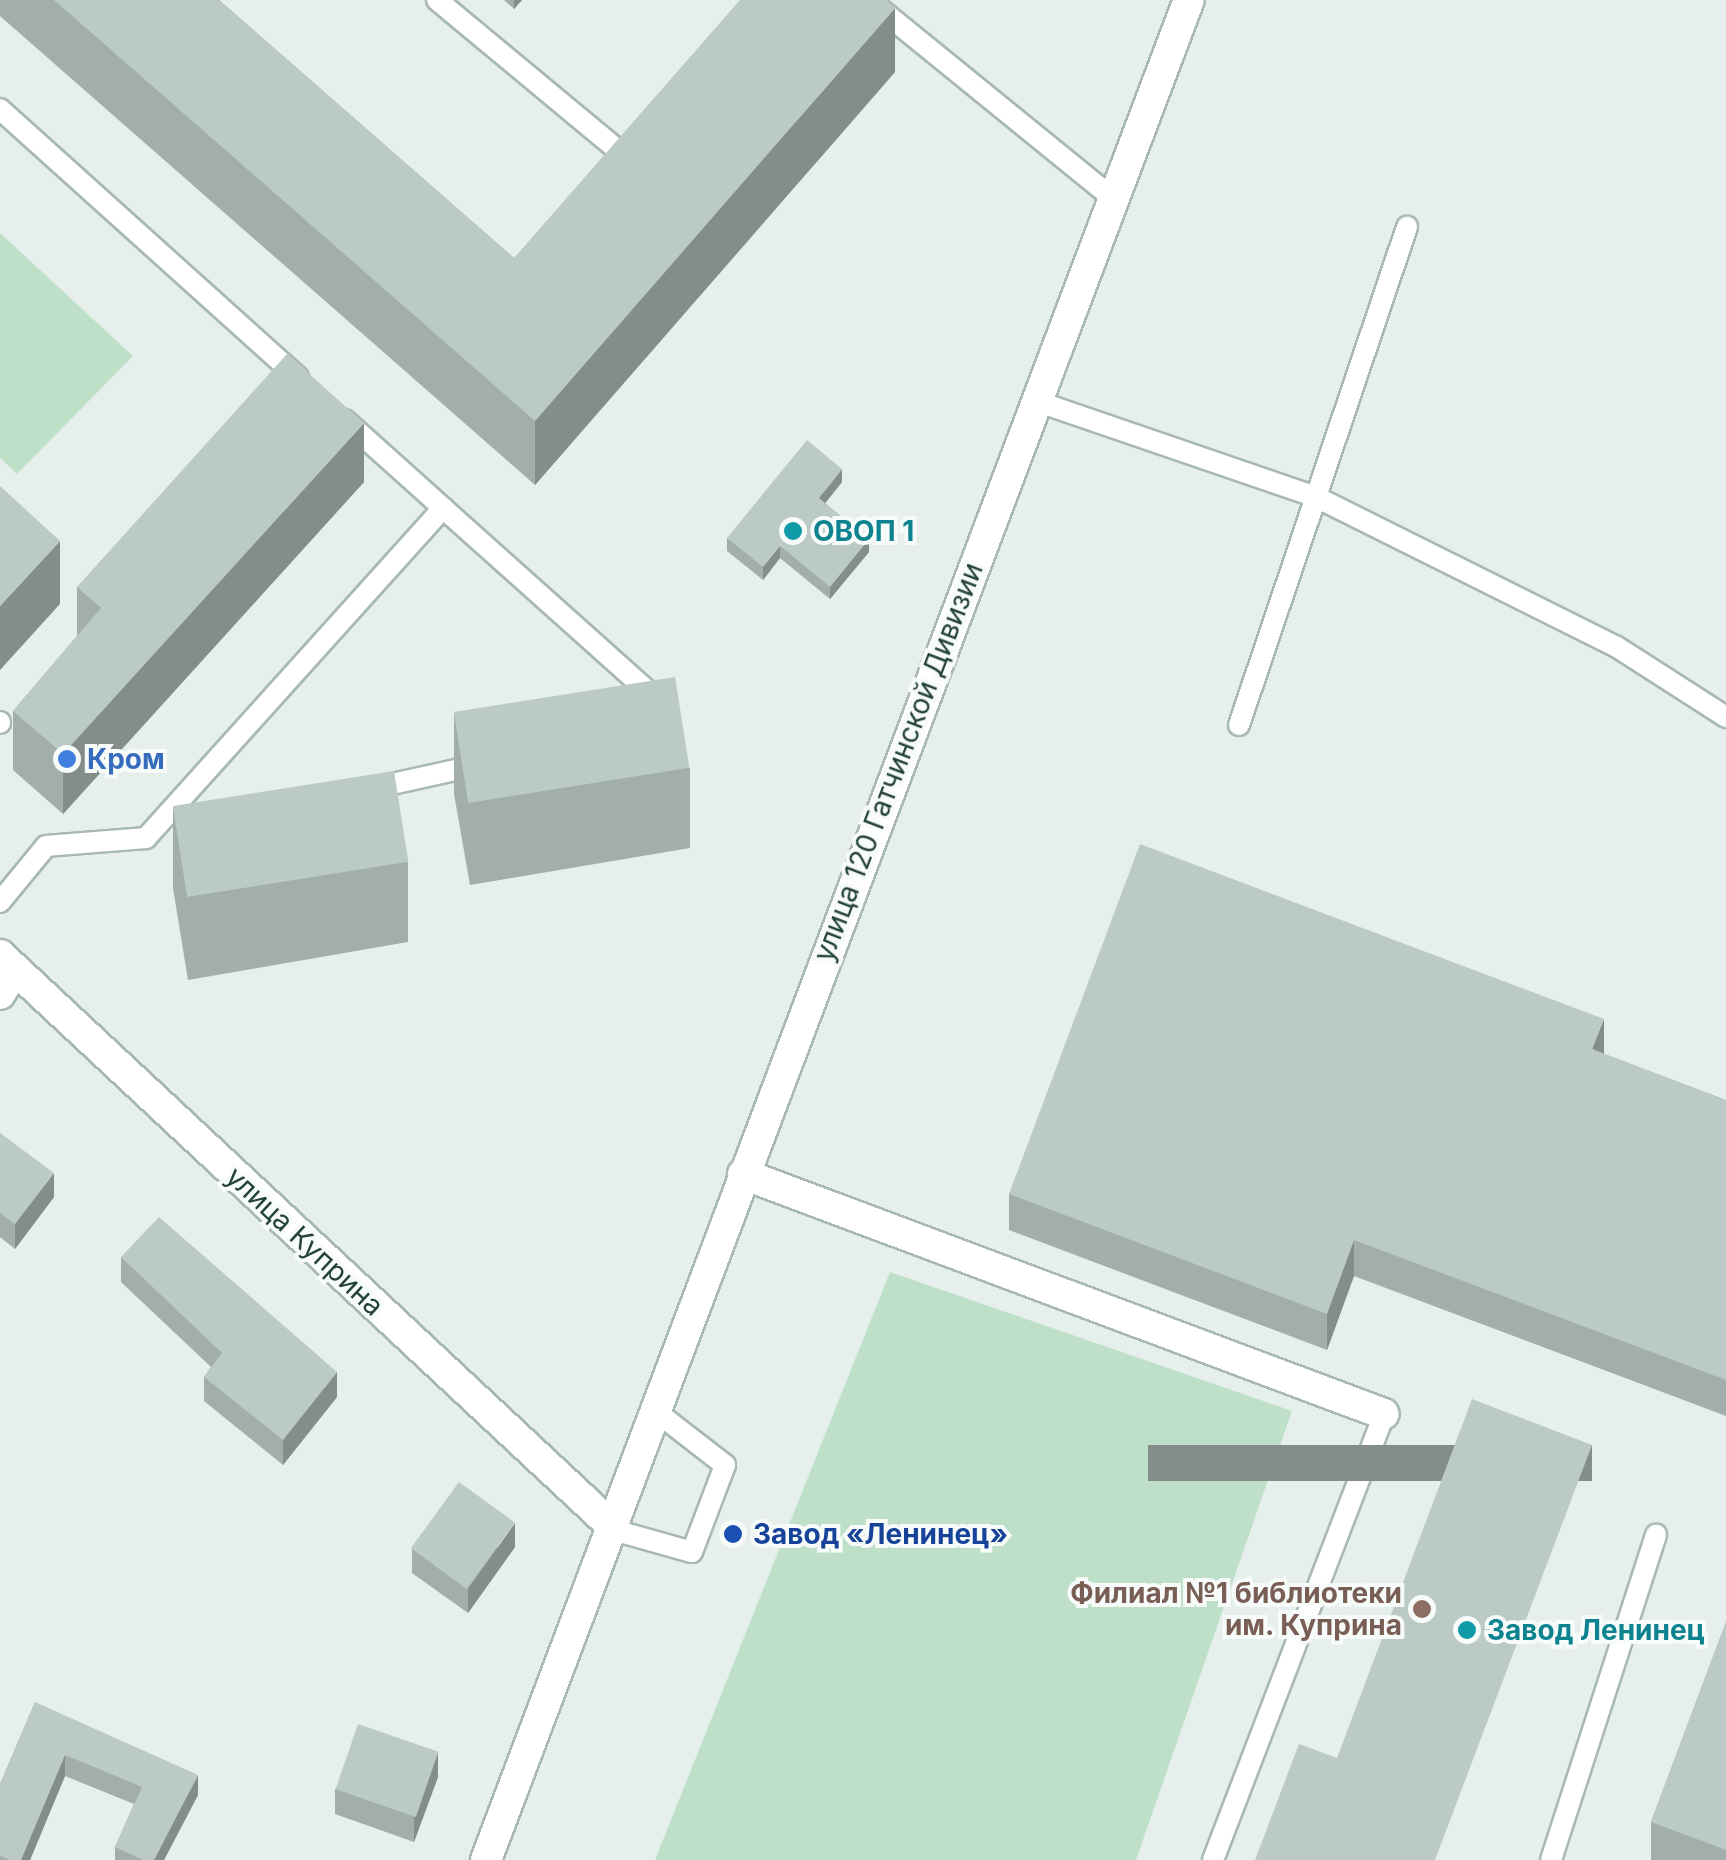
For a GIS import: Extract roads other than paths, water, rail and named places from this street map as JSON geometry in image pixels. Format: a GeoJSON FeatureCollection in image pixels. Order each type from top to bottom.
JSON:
{"type":"FeatureCollection","features":[{"type":"Feature","properties":{"kind":"main road","name":"улица 120 Гатчинской Дивизии"},"geometry":{"type":"LineString","coordinates":[[486,1860],[1110,196],[1190,0]]}},
{"type":"Feature","properties":{"kind":"main road","name":"улица Куприна"},"geometry":{"type":"LineString","coordinates":[[5,973],[611,1527]]}},
{"type":"Feature","properties":{"kind":"main road"},"geometry":{"type":"LineString","coordinates":[[743,1174],[1384,1414]]}},
{"type":"Feature","properties":{"kind":"lane"},"geometry":{"type":"LineString","coordinates":[[437,0],[614,147]]}},
{"type":"Feature","properties":{"kind":"lane"},"geometry":{"type":"LineString","coordinates":[[869,0],[1110,196]]}},
{"type":"Feature","properties":{"kind":"lane"},"geometry":{"type":"LineString","coordinates":[[0,109],[285,380],[327,404],[681,720]]}},
{"type":"Feature","properties":{"kind":"lane"},"geometry":{"type":"LineString","coordinates":[[1239,725],[1407,227]]}},
{"type":"Feature","properties":{"kind":"lane"},"geometry":{"type":"LineString","coordinates":[[1034,400],[1316,497],[1618,647],[1726,717]]}},
{"type":"Feature","properties":{"kind":"lane"},"geometry":{"type":"LineString","coordinates":[[146,838],[442,508]]}},
{"type":"Feature","properties":{"kind":"lane"},"geometry":{"type":"LineString","coordinates":[[337,796],[509,758]]}},
{"type":"Feature","properties":{"kind":"lane"},"geometry":{"type":"LineString","coordinates":[[0,902],[46,846],[146,838],[184,830]]}},
{"type":"Feature","properties":{"kind":"lane"},"geometry":{"type":"LineString","coordinates":[[611,1527],[692,1552],[725,1465],[654,1410]]}},
{"type":"Feature","properties":{"kind":"lane"},"geometry":{"type":"LineString","coordinates":[[1214,1860],[1384,1414]]}},
{"type":"Feature","properties":{"kind":"lane"},"geometry":{"type":"LineString","coordinates":[[1551,1860],[1656,1535]]}},
{"type":"Feature","properties":{"kind":"place","name":"ОВОП 1"},"geometry":{"type":"Point","coordinates":[793,531]}},
{"type":"Feature","properties":{"kind":"place","name":"Кром"},"geometry":{"type":"Point","coordinates":[67,759]}},
{"type":"Feature","properties":{"kind":"place","name":"Завод «Ленинец»"},"geometry":{"type":"Point","coordinates":[733,1534]}},
{"type":"Feature","properties":{"kind":"place","name":"Филиал №1 библиотеки им. Куприна"},"geometry":{"type":"Point","coordinates":[1422,1609]}},
{"type":"Feature","properties":{"kind":"place","name":"Завод Ленинец"},"geometry":{"type":"Point","coordinates":[1467,1630]}}]}
